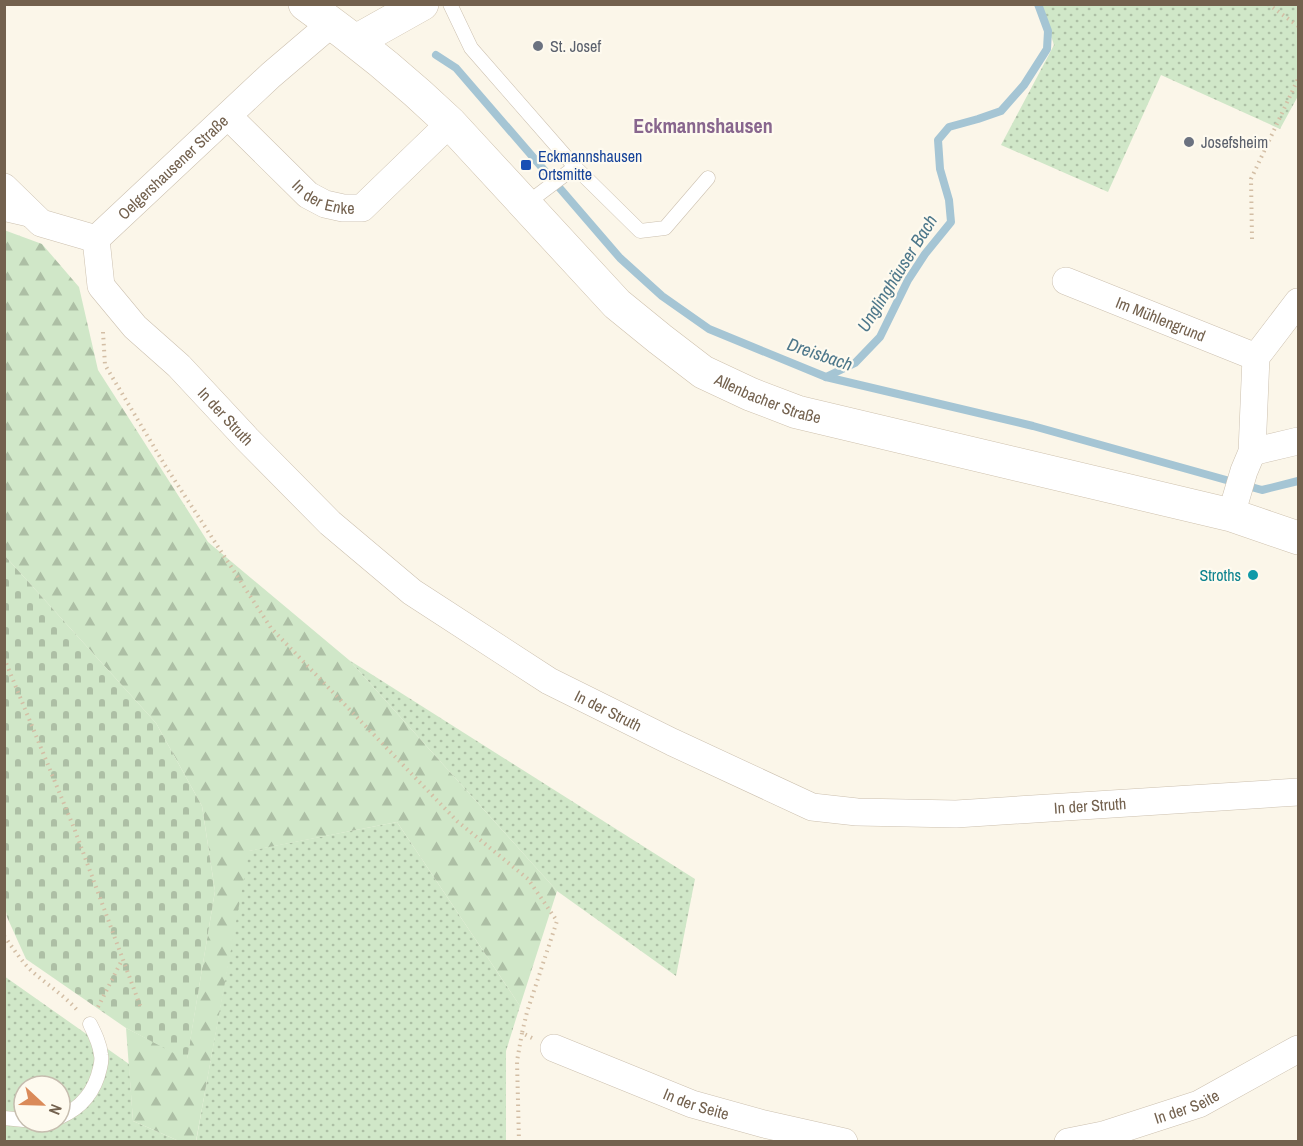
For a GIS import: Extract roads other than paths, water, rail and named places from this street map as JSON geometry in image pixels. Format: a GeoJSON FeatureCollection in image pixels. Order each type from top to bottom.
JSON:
{"type":"FeatureCollection","features":[{"type":"Feature","properties":{"kind":"main road","name":"Allenbacher Straße"},"geometry":{"type":"LineString","coordinates":[[305,4],[344,32],[423,97],[536,197],[617,303],[703,372],[750,394],[797,412],[1234,506],[1299,538]]}},
{"type":"Feature","properties":{"kind":"main road"},"geometry":{"type":"LineString","coordinates":[[344,32],[422,4]]}},
{"type":"Feature","properties":{"kind":"street","name":"Oelgershausener Straße"},"geometry":{"type":"LineString","coordinates":[[96,239],[271,75],[344,32]]}},
{"type":"Feature","properties":{"kind":"street","name":"In der Enke"},"geometry":{"type":"LineString","coordinates":[[228,116],[308,195],[325,204],[343,208],[362,208],[450,123]]}},
{"type":"Feature","properties":{"kind":"street"},"geometry":{"type":"LineString","coordinates":[[4,187],[41,223],[96,239]]}},
{"type":"Feature","properties":{"kind":"street","name":"In der Struth"},"geometry":{"type":"LineString","coordinates":[[96,239],[101,286],[135,327],[179,366],[246,439],[330,523],[411,592],[549,681],[801,802],[812,807],[857,812],[956,814],[1299,792]]}},
{"type":"Feature","properties":{"kind":"street","name":"Im Mühlengrund"},"geometry":{"type":"LineString","coordinates":[[1066,281],[1256,357]]}},
{"type":"Feature","properties":{"kind":"street"},"geometry":{"type":"LineString","coordinates":[[1234,506],[1248,462],[1256,357],[1299,302]]}},
{"type":"Feature","properties":{"kind":"street"},"geometry":{"type":"LineString","coordinates":[[1248,462],[1299,441]]}},
{"type":"Feature","properties":{"kind":"street","name":"In der Seite"},"geometry":{"type":"LineString","coordinates":[[554,1048],[692,1104],[764,1124],[844,1142]]}},
{"type":"Feature","properties":{"kind":"street","name":"In der Seite"},"geometry":{"type":"LineString","coordinates":[[1068,1142],[1103,1135],[1199,1104],[1299,1049]]}},
{"type":"Feature","properties":{"kind":"lane"},"geometry":{"type":"LineString","coordinates":[[450,4],[471,48],[571,169],[640,231],[665,228],[708,178]]}},
{"type":"Feature","properties":{"kind":"lane"},"geometry":{"type":"LineString","coordinates":[[536,197],[571,169]]}},
{"type":"Feature","properties":{"kind":"lane"},"geometry":{"type":"LineString","coordinates":[[4,214],[41,223]]}},
{"type":"Feature","properties":{"kind":"lane"},"geometry":{"type":"LineString","coordinates":[[72,1110],[79,1106],[92,1090],[99,1074],[102,1057],[97,1037],[90,1024]]}},
{"type":"Feature","properties":{"kind":"waterway","name":"Unglinghäuser Bach"},"geometry":{"type":"LineString","coordinates":[[826,377],[855,363],[880,337],[908,280],[925,254],[951,222],[949,200],[940,169],[938,140],[949,127],[1001,111],[1024,85],[1047,49],[1048,31],[1038,4]]}},
{"type":"Feature","properties":{"kind":"waterway","name":"Dreisbach"},"geometry":{"type":"LineString","coordinates":[[436,55],[456,68],[620,258],[662,296],[709,329],[826,377],[1033,426],[1262,490],[1298,481]]}},
{"type":"Feature","properties":{"kind":"place","name":"St. Josef"},"geometry":{"type":"Point","coordinates":[538,46]}},
{"type":"Feature","properties":{"kind":"place","name":"Josefsheim"},"geometry":{"type":"Point","coordinates":[1189,142]}},
{"type":"Feature","properties":{"kind":"place","name":"Eckmannshausen Ortsmitte"},"geometry":{"type":"Point","coordinates":[526,165]}},
{"type":"Feature","properties":{"kind":"place","name":"Stroths"},"geometry":{"type":"Point","coordinates":[1253,575]}},
{"type":"Feature","properties":{"kind":"district","name":"Eckmannshausen"},"geometry":{"type":"Point","coordinates":[703,125]}}]}
